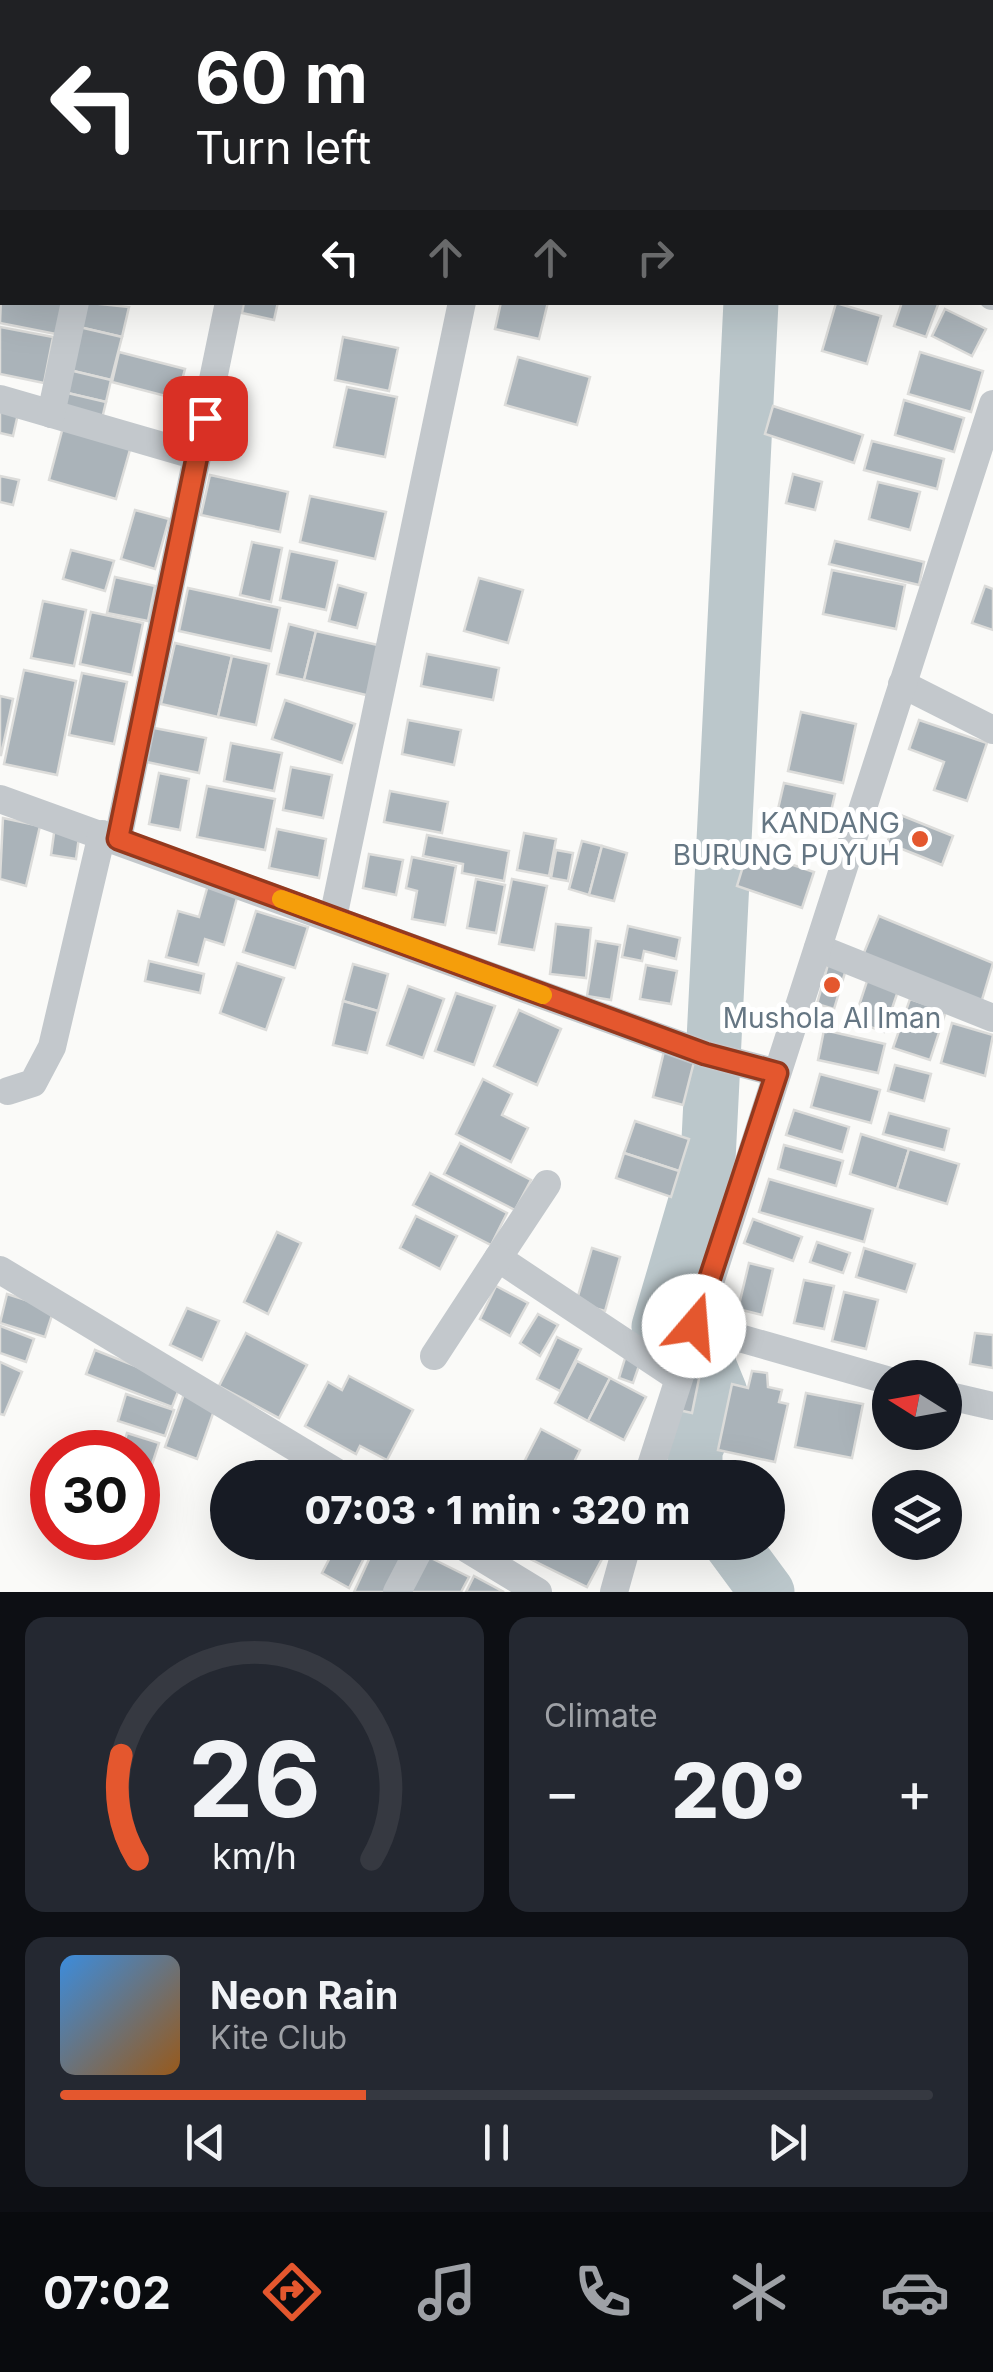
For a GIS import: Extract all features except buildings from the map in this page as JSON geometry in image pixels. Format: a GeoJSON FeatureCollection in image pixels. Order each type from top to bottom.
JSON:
{"type":"FeatureCollection","features":[{"type":"Feature","properties":{"kind":"street"},"geometry":{"type":"LineString","coordinates":[[51,414],[74,305]]}},
{"type":"Feature","properties":{"kind":"street"},"geometry":{"type":"LineString","coordinates":[[8,1091],[33,1083],[52,1047],[110,836],[229,305]]}},
{"type":"Feature","properties":{"kind":"street"},"geometry":{"type":"LineString","coordinates":[[333,918],[461,305]]}},
{"type":"Feature","properties":{"kind":"street"},"geometry":{"type":"LineString","coordinates":[[0,399],[197,456]]}},
{"type":"Feature","properties":{"kind":"street"},"geometry":{"type":"LineString","coordinates":[[652,1460],[993,404]]}},
{"type":"Feature","properties":{"kind":"street"},"geometry":{"type":"LineString","coordinates":[[902,684],[993,730]]}},
{"type":"Feature","properties":{"kind":"street"},"geometry":{"type":"LineString","coordinates":[[0,799],[718,1058],[777,1073]]}},
{"type":"Feature","properties":{"kind":"street"},"geometry":{"type":"LineString","coordinates":[[818,948],[993,1018]]}},
{"type":"Feature","properties":{"kind":"street"},"geometry":{"type":"LineString","coordinates":[[434,1356],[546,1184]]}},
{"type":"Feature","properties":{"kind":"street"},"geometry":{"type":"LineString","coordinates":[[498,1258],[678,1372]]}},
{"type":"Feature","properties":{"kind":"street"},"geometry":{"type":"LineString","coordinates":[[0,1270],[316,1460]]}},
{"type":"Feature","properties":{"kind":"street"},"geometry":{"type":"LineString","coordinates":[[692,1330],[872,1377]]}},
{"type":"Feature","properties":{"kind":"street"},"geometry":{"type":"LineString","coordinates":[[962,1399],[993,1406]]}},
{"type":"Feature","properties":{"kind":"street"},"geometry":{"type":"LineString","coordinates":[[397,1592],[414,1560]]}},
{"type":"Feature","properties":{"kind":"street"},"geometry":{"type":"LineString","coordinates":[[486,1560],[538,1592]]}},
{"type":"Feature","properties":{"kind":"street"},"geometry":{"type":"LineString","coordinates":[[614,1592],[623,1560]]}},
{"type":"Feature","properties":{"kind":"waterway"},"geometry":{"type":"LineString","coordinates":[[695,1460],[695,1450],[720,1393],[704,1354],[659,1327],[708,1160],[751,305]]}},
{"type":"Feature","properties":{"kind":"waterway"},"geometry":{"type":"LineString","coordinates":[[743,1560],[767,1592]]}},
{"type":"Feature","properties":{"kind":"slow traffic"},"geometry":{"type":"LineString","coordinates":[[281,899],[543,995]]}},
{"type":"Feature","properties":{"kind":"place","name":"KANDANG BURUNG PUYUH"},"geometry":{"type":"Point","coordinates":[920,839]}},
{"type":"Feature","properties":{"kind":"place","name":"Mushola Al Iman"},"geometry":{"type":"Point","coordinates":[832,985]}},
{"type":"Feature","properties":{"kind":"route"},"geometry":{"type":"LineString","coordinates":[[205,418],[118,839],[705,1054],[777,1073],[694,1326]]}}]}
